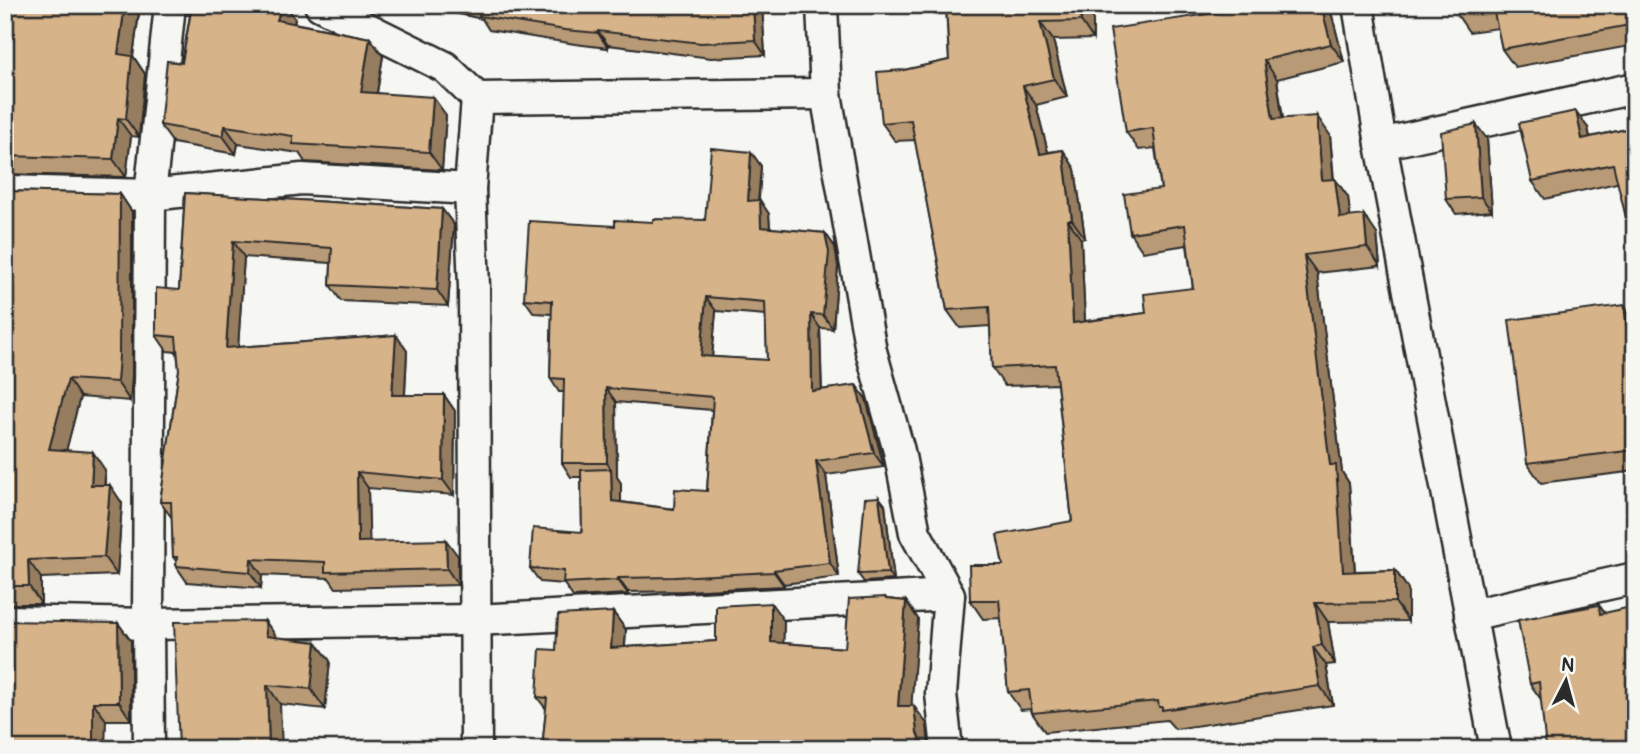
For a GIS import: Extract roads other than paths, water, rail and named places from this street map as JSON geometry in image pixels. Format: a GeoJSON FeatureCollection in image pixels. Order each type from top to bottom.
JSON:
{"type":"FeatureCollection","features":[{"type":"Feature","properties":{"kind":"street"},"geometry":{"type":"LineString","coordinates":[[149,749],[150,195],[170,5]]}},
{"type":"Feature","properties":{"kind":"street"},"geometry":{"type":"LineString","coordinates":[[320,5],[445,67],[477,97],[826,94]]}},
{"type":"Feature","properties":{"kind":"street"},"geometry":{"type":"LineString","coordinates":[[822,5],[826,94],[871,351],[899,451],[915,533],[949,595],[941,694],[947,749]]}},
{"type":"Feature","properties":{"kind":"street"},"geometry":{"type":"LineString","coordinates":[[1359,5],[1381,144],[1496,749]]}},
{"type":"Feature","properties":{"kind":"street"},"geometry":{"type":"LineString","coordinates":[[1381,144],[1635,88]]}},
{"type":"Feature","properties":{"kind":"street"},"geometry":{"type":"LineString","coordinates":[[477,97],[470,189],[474,287],[477,749]]}},
{"type":"Feature","properties":{"kind":"street"},"geometry":{"type":"LineString","coordinates":[[5,191],[150,195],[302,179],[470,189]]}},
{"type":"Feature","properties":{"kind":"street"},"geometry":{"type":"LineString","coordinates":[[1470,615],[1635,578]]}},
{"type":"Feature","properties":{"kind":"street"},"geometry":{"type":"LineString","coordinates":[[5,621],[148,624],[476,621],[949,595]]}}]}
